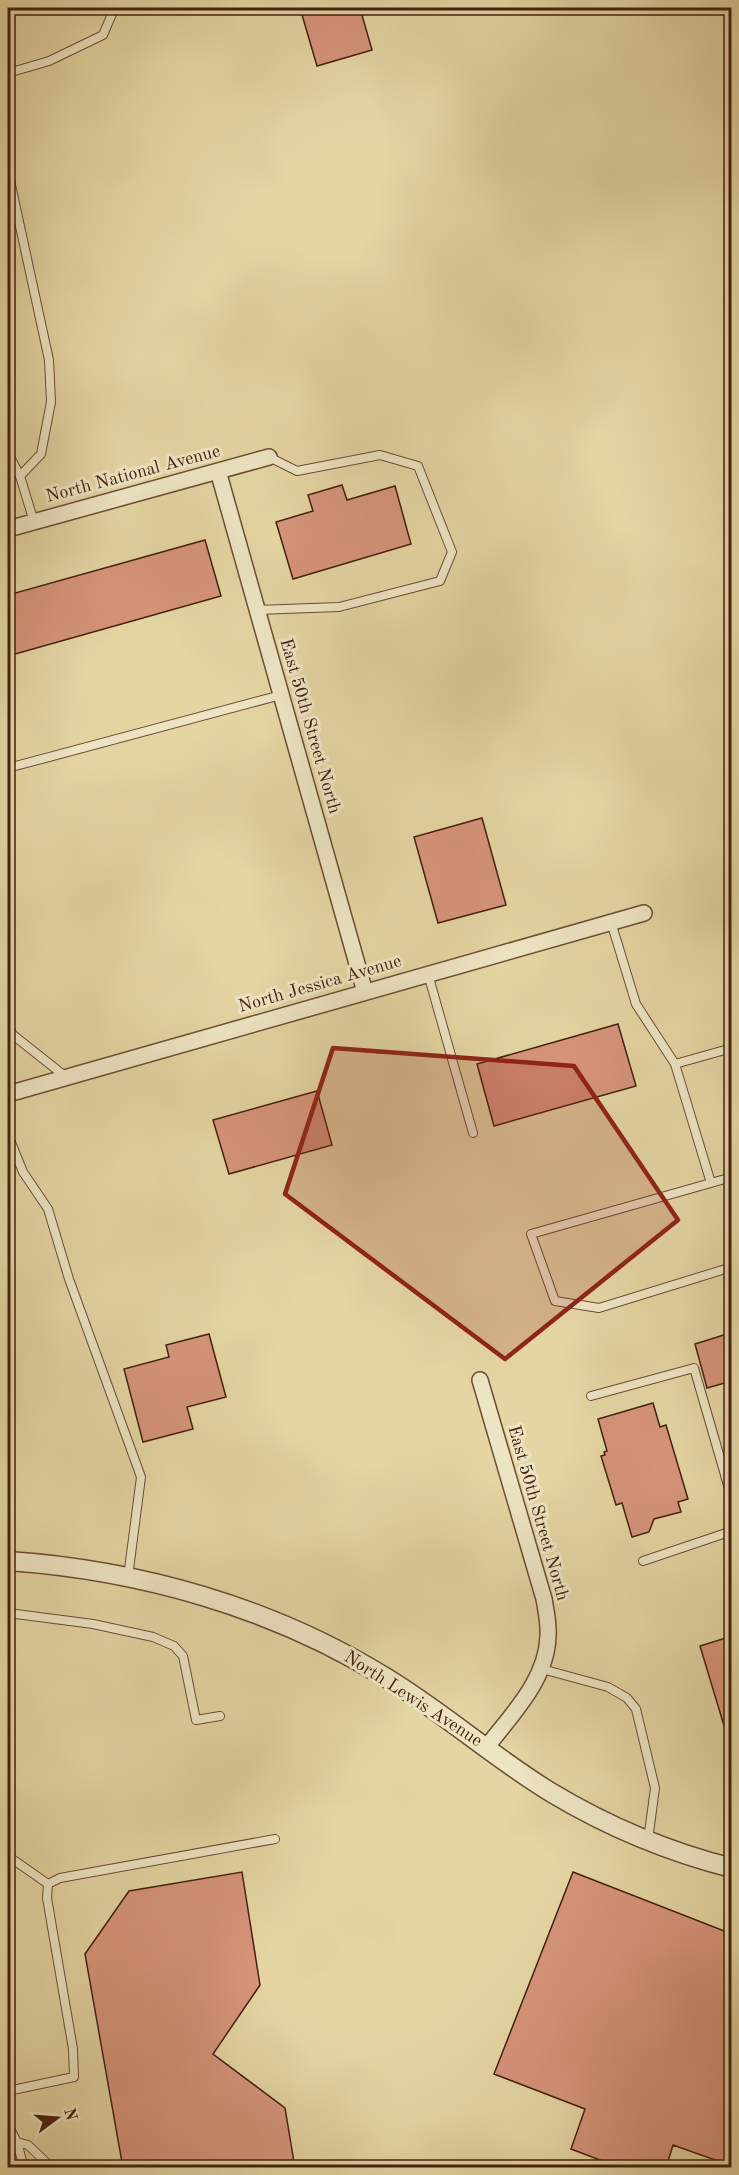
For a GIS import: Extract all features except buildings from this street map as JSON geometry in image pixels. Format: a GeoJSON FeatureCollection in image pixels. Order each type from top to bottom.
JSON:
{"type":"FeatureCollection","features":[{"type":"Feature","properties":{"kind":"street","name":"North National Avenue"},"geometry":{"type":"LineString","coordinates":[[8,529],[269,457]]}},
{"type":"Feature","properties":{"kind":"street","name":"East 50th Street North"},"geometry":{"type":"LineString","coordinates":[[218,471],[365,992]]}},
{"type":"Feature","properties":{"kind":"street","name":"North Jessica Avenue"},"geometry":{"type":"LineString","coordinates":[[8,1094],[644,913]]}},
{"type":"Feature","properties":{"kind":"street","name":"East 50th Street North"},"geometry":{"type":"LineString","coordinates":[[480,1380],[544,1599],[548,1636],[542,1669],[534,1686],[486,1748]]}},
{"type":"Feature","properties":{"kind":"street","name":"North Lewis Avenue"},"geometry":{"type":"LineString","coordinates":[[8,1561],[65,1566],[129,1577],[224,1602],[327,1645],[398,1685],[553,1793],[598,1817],[648,1839],[693,1857],[732,1868]]}},
{"type":"Feature","properties":{"kind":"lane"},"geometry":{"type":"LineString","coordinates":[[8,73],[49,61],[104,35],[112,14],[111,8]]}},
{"type":"Feature","properties":{"kind":"lane"},"geometry":{"type":"LineString","coordinates":[[8,171],[49,360],[51,402],[41,454],[20,477]]}},
{"type":"Feature","properties":{"kind":"lane"},"geometry":{"type":"LineString","coordinates":[[8,453],[20,477],[34,522]]}},
{"type":"Feature","properties":{"kind":"lane"},"geometry":{"type":"LineString","coordinates":[[257,610],[339,607],[440,581],[452,552],[418,466],[380,455],[297,471],[269,457]]}},
{"type":"Feature","properties":{"kind":"lane"},"geometry":{"type":"LineString","coordinates":[[8,768],[281,695]]}},
{"type":"Feature","properties":{"kind":"lane"},"geometry":{"type":"LineString","coordinates":[[611,922],[636,1004],[675,1064],[711,1183]]}},
{"type":"Feature","properties":{"kind":"lane"},"geometry":{"type":"LineString","coordinates":[[428,974],[473,1133]]}},
{"type":"Feature","properties":{"kind":"lane"},"geometry":{"type":"LineString","coordinates":[[8,1025],[13,1035],[66,1077]]}},
{"type":"Feature","properties":{"kind":"lane"},"geometry":{"type":"LineString","coordinates":[[675,1064],[732,1048]]}},
{"type":"Feature","properties":{"kind":"lane"},"geometry":{"type":"LineString","coordinates":[[8,1136],[23,1172],[48,1209],[69,1279],[141,1477],[129,1577]]}},
{"type":"Feature","properties":{"kind":"lane"},"geometry":{"type":"LineString","coordinates":[[732,1177],[531,1234],[555,1301],[599,1308],[732,1267]]}},
{"type":"Feature","properties":{"kind":"lane"},"geometry":{"type":"LineString","coordinates":[[591,1396],[694,1368],[732,1499]]}},
{"type":"Feature","properties":{"kind":"lane"},"geometry":{"type":"LineString","coordinates":[[643,1561],[732,1531]]}},
{"type":"Feature","properties":{"kind":"lane"},"geometry":{"type":"LineString","coordinates":[[8,1615],[16,1614],[93,1624],[153,1637],[174,1646],[183,1656],[196,1720],[220,1716]]}},
{"type":"Feature","properties":{"kind":"lane"},"geometry":{"type":"LineString","coordinates":[[542,1669],[608,1687],[627,1698],[636,1709],[655,1788],[648,1839]]}},
{"type":"Feature","properties":{"kind":"lane"},"geometry":{"type":"LineString","coordinates":[[48,1884],[60,1878],[275,1839]]}},
{"type":"Feature","properties":{"kind":"lane"},"geometry":{"type":"LineString","coordinates":[[8,1856],[48,1884]]}},
{"type":"Feature","properties":{"kind":"lane"},"geometry":{"type":"LineString","coordinates":[[8,2091],[74,2077],[73,2049],[47,1898],[48,1884]]}},
{"type":"Feature","properties":{"kind":"lane"},"geometry":{"type":"LineString","coordinates":[[8,2126],[17,2142],[24,2168]]}},
{"type":"Feature","properties":{"kind":"lane"},"geometry":{"type":"LineString","coordinates":[[8,2151],[17,2142]]}},
{"type":"Feature","properties":{"kind":"lane"},"geometry":{"type":"LineString","coordinates":[[17,2142],[28,2145],[52,2168]]}},
{"type":"Feature","properties":{"kind":"highlighted area"},"geometry":{"type":"Polygon","coordinates":[[[333,1048],[574,1066],[678,1220],[505,1359],[285,1194],[333,1048]]]}}]}
